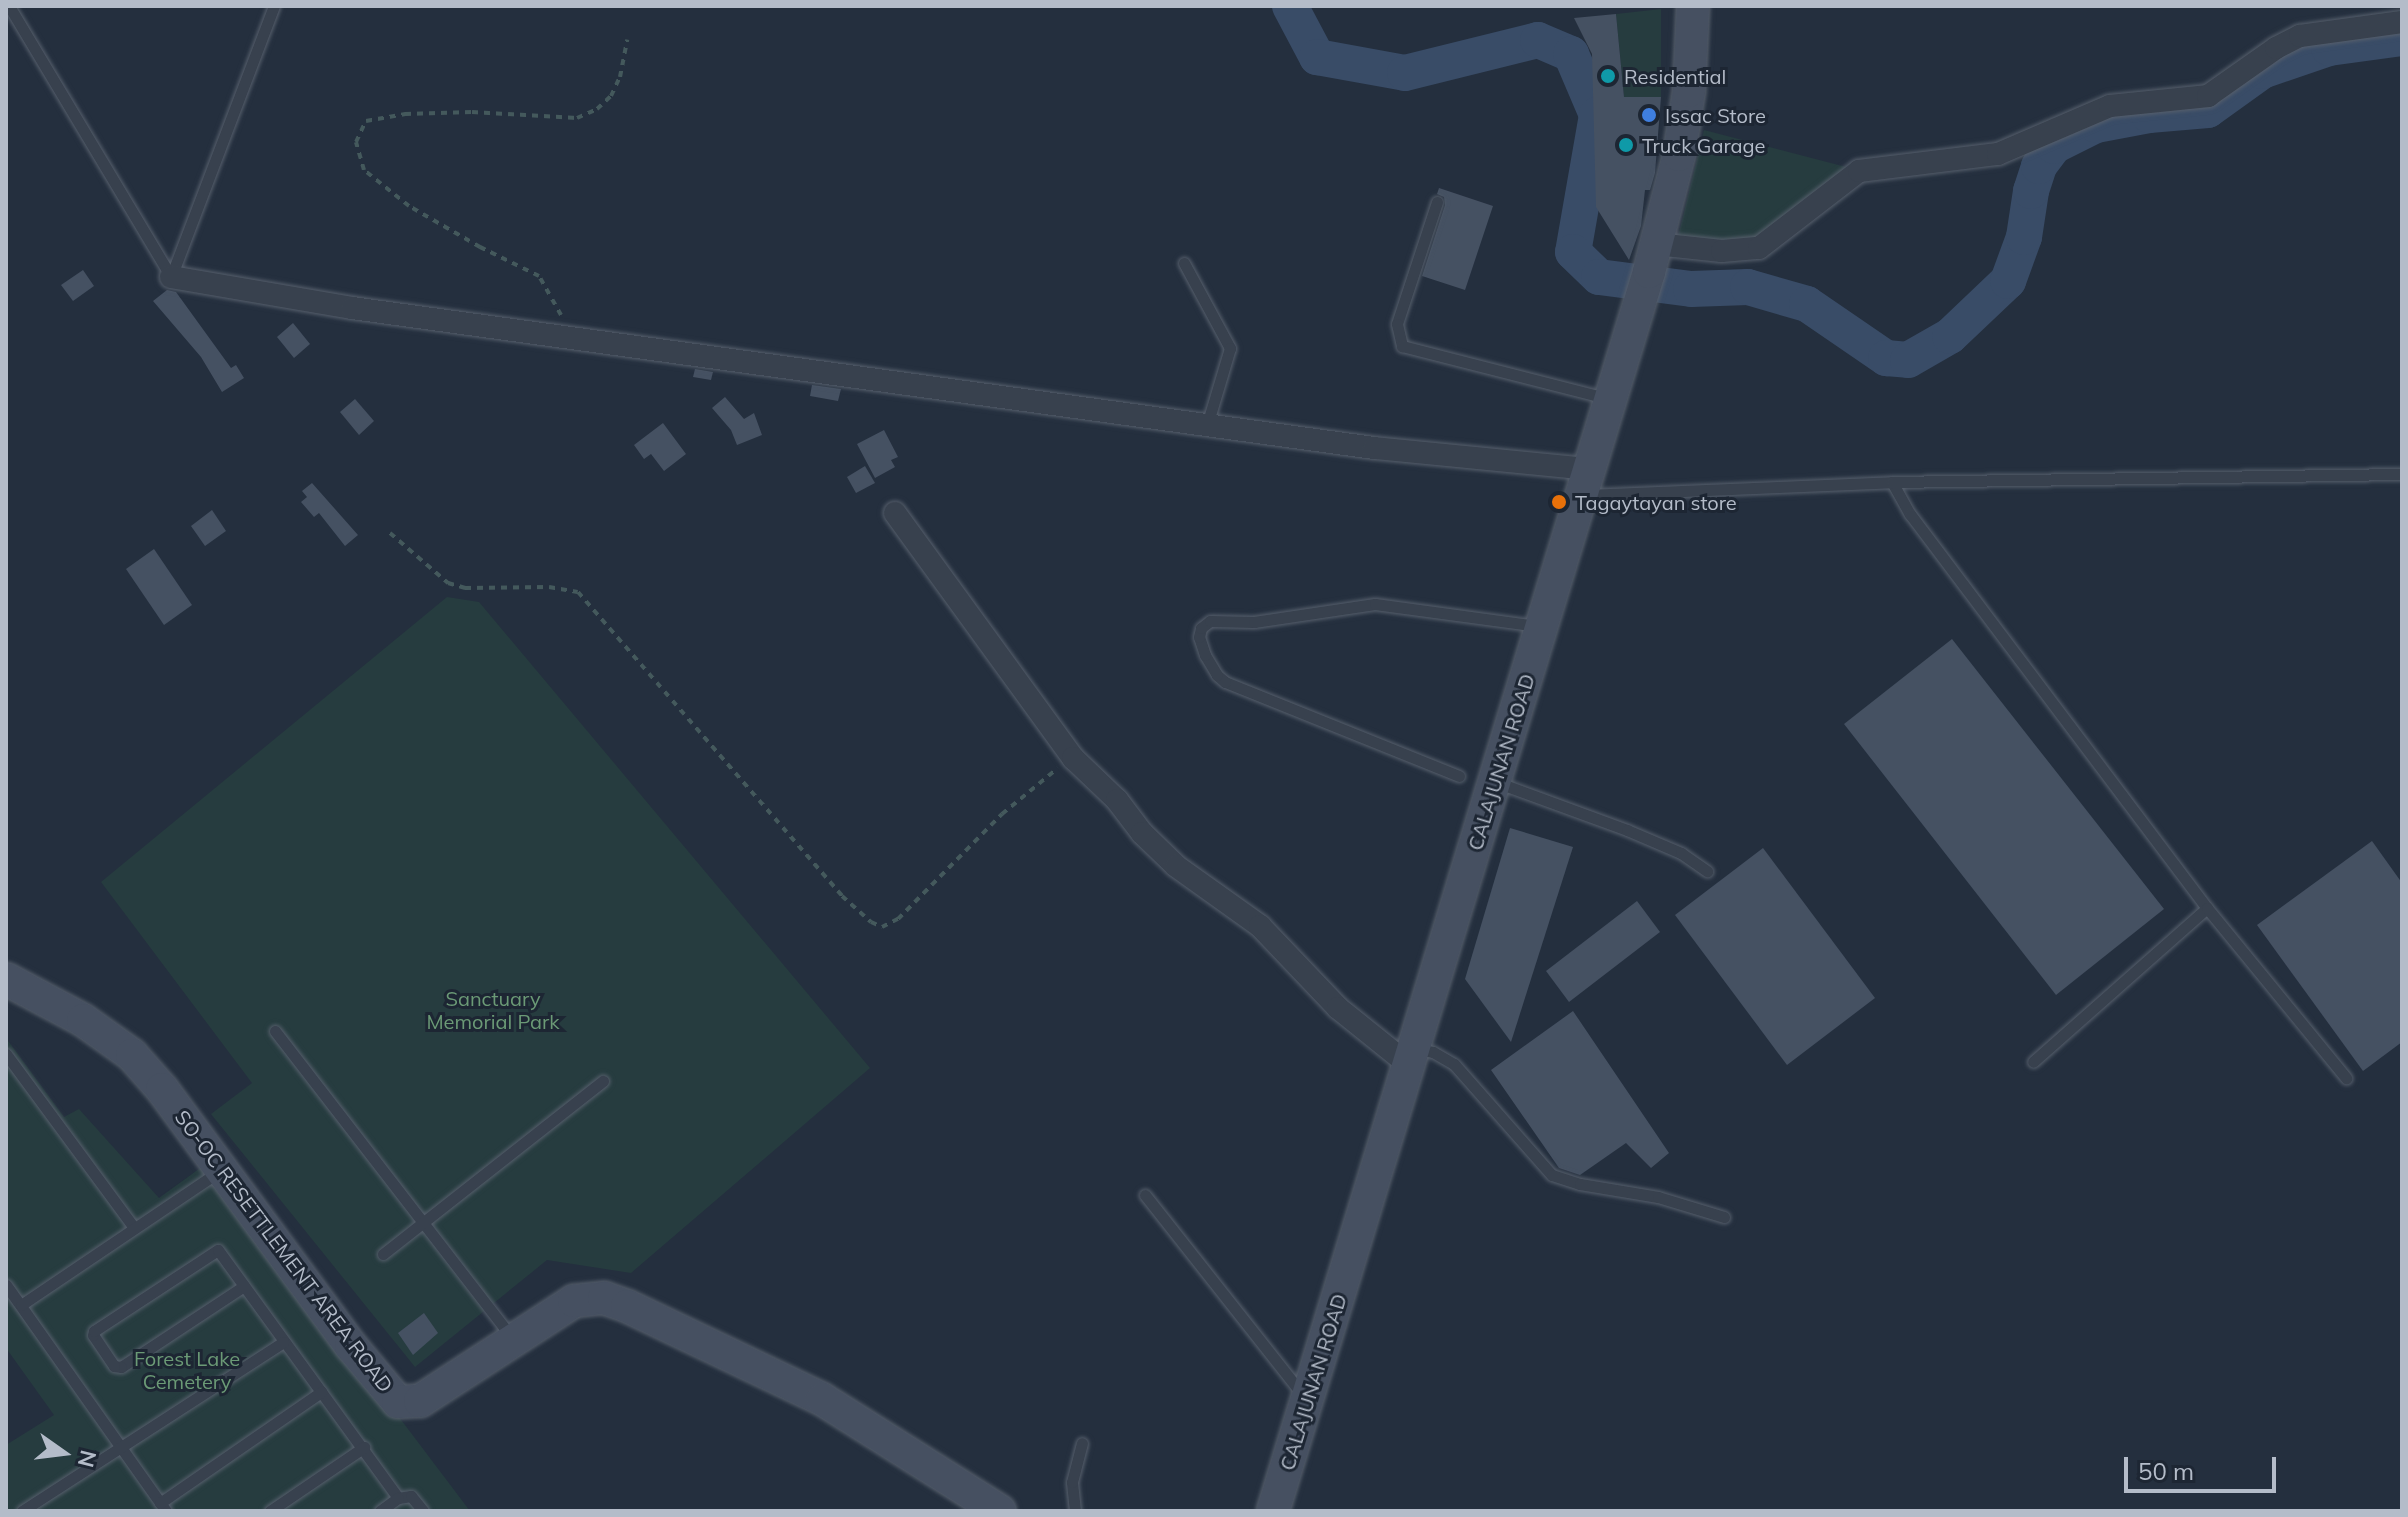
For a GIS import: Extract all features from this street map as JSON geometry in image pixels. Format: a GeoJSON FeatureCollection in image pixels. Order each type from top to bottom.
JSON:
{"type":"FeatureCollection","features":[{"type":"Feature","properties":{"kind":"main road","name":"CALAJUNAN ROAD"},"geometry":{"type":"LineString","coordinates":[[1273,1511],[1652,258],[1679,155],[1689,91],[1693,6]]}},
{"type":"Feature","properties":{"kind":"main road","name":"SO-OC RESETTLEMENT AREA ROAD"},"geometry":{"type":"LineString","coordinates":[[6,979],[83,1020],[132,1055],[222,1169],[351,1346],[398,1402],[420,1401],[574,1301],[604,1298],[627,1306],[822,1399],[1000,1511]]}},
{"type":"Feature","properties":{"kind":"street"},"geometry":{"type":"LineString","coordinates":[[1652,258],[1759,248],[1859,171],[1998,154],[2110,106],[2208,96],[2276,48],[2300,36],[2402,22]]}},
{"type":"Feature","properties":{"kind":"street"},"geometry":{"type":"LineString","coordinates":[[171,277],[352,308],[1374,448],[1584,482]]}},
{"type":"Feature","properties":{"kind":"street"},"geometry":{"type":"LineString","coordinates":[[895,513],[1073,758],[1176,866],[1260,926],[1338,1008],[1411,1057]]}},
{"type":"Feature","properties":{"kind":"lane"},"geometry":{"type":"LineString","coordinates":[[9,6],[171,277]]}},
{"type":"Feature","properties":{"kind":"lane"},"geometry":{"type":"LineString","coordinates":[[171,277],[274,6]]}},
{"type":"Feature","properties":{"kind":"lane"},"geometry":{"type":"LineString","coordinates":[[1437,202],[1397,324],[1402,346],[1610,400]]}},
{"type":"Feature","properties":{"kind":"lane"},"geometry":{"type":"LineString","coordinates":[[1184,263],[1230,348],[1207,425]]}},
{"type":"Feature","properties":{"kind":"lane"},"geometry":{"type":"LineString","coordinates":[[1584,482],[1892,482],[2402,474]]}},
{"type":"Feature","properties":{"kind":"lane"},"geometry":{"type":"LineString","coordinates":[[1892,482],[1910,514],[2207,908],[2346,1078]]}},
{"type":"Feature","properties":{"kind":"lane"},"geometry":{"type":"LineString","coordinates":[[1459,776],[1225,682],[1205,655],[1199,637],[1201,628],[1210,621],[1254,622],[1375,604],[1541,626]]}},
{"type":"Feature","properties":{"kind":"lane"},"geometry":{"type":"LineString","coordinates":[[1495,782],[1641,836],[1681,853],[1707,871]]}},
{"type":"Feature","properties":{"kind":"lane"},"geometry":{"type":"LineString","coordinates":[[2033,1062],[2207,908]]}},
{"type":"Feature","properties":{"kind":"lane"},"geometry":{"type":"LineString","coordinates":[[275,1031],[514,1341]]}},
{"type":"Feature","properties":{"kind":"lane"},"geometry":{"type":"LineString","coordinates":[[1411,1057],[1433,1052],[1454,1064],[1552,1175],[1580,1184],[1670,1200],[1724,1217]]}},
{"type":"Feature","properties":{"kind":"lane"},"geometry":{"type":"LineString","coordinates":[[6,1054],[133,1226]]}},
{"type":"Feature","properties":{"kind":"lane"},"geometry":{"type":"LineString","coordinates":[[383,1254],[603,1081]]}},
{"type":"Feature","properties":{"kind":"lane"},"geometry":{"type":"LineString","coordinates":[[21,1305],[133,1226],[222,1169]]}},
{"type":"Feature","properties":{"kind":"lane"},"geometry":{"type":"LineString","coordinates":[[1145,1195],[1306,1400]]}},
{"type":"Feature","properties":{"kind":"lane"},"geometry":{"type":"LineString","coordinates":[[244,1286],[121,1367],[114,1366],[93,1335],[94,1331],[215,1250],[220,1251],[398,1498]]}},
{"type":"Feature","properties":{"kind":"lane"},"geometry":{"type":"LineString","coordinates":[[6,1285],[163,1507],[321,1392]]}},
{"type":"Feature","properties":{"kind":"lane"},"geometry":{"type":"LineString","coordinates":[[22,1511],[283,1342]]}},
{"type":"Feature","properties":{"kind":"lane"},"geometry":{"type":"LineString","coordinates":[[1075,1511],[1072,1482],[1082,1443]]}},
{"type":"Feature","properties":{"kind":"lane"},"geometry":{"type":"LineString","coordinates":[[270,1511],[364,1447]]}},
{"type":"Feature","properties":{"kind":"lane"},"geometry":{"type":"LineString","coordinates":[[380,1511],[398,1498],[411,1496],[423,1511]]}},
{"type":"Feature","properties":{"kind":"path"},"geometry":{"type":"LineString","coordinates":[[573,339],[539,276],[480,247],[409,206],[364,170],[356,142],[366,121],[405,114],[472,112],[577,118],[597,109],[611,96],[620,77],[627,40]]}},
{"type":"Feature","properties":{"kind":"path"},"geometry":{"type":"LineString","coordinates":[[390,533],[448,583],[465,588],[549,587],[578,592],[842,896],[871,922],[882,927],[898,919],[1002,814],[1073,758]]}},
{"type":"Feature","properties":{"kind":"green space"},"geometry":{"type":"Polygon","coordinates":[[[1661,9],[1661,97],[1624,97],[1616,14],[1661,9]]]}},
{"type":"Feature","properties":{"kind":"green space"},"geometry":{"type":"Polygon","coordinates":[[[1704,130],[1850,168],[1757,243],[1677,241],[1704,130]]]}},
{"type":"Feature","properties":{"kind":"green space","name":"Sanctuary Memorial Park"},"geometry":{"type":"Polygon","coordinates":[[[447,597],[479,602],[870,1068],[631,1273],[547,1260],[415,1367],[211,1114],[252,1083],[101,882],[447,597]]]}},
{"type":"Feature","properties":{"kind":"green space","name":"Forest Lake Cemetery"},"geometry":{"type":"Polygon","coordinates":[[[6,1038],[64,1117],[79,1109],[159,1198],[207,1163],[470,1511],[6,1511],[6,1445],[54,1415],[6,1348],[6,1038]]]}},
{"type":"Feature","properties":{"kind":"building","name":"Truck Garage"},"geometry":{"type":"Polygon","coordinates":[[[1616,14],[1624,97],[1661,97],[1655,173],[1650,190],[1645,190],[1641,226],[1629,260],[1596,207],[1592,54],[1574,18],[1616,14]]]}},
{"type":"Feature","properties":{"kind":"building"},"geometry":{"type":"Polygon","coordinates":[[[1439,188],[1493,206],[1465,290],[1422,276],[1445,205],[1444,197],[1437,194],[1439,188]]]}},
{"type":"Feature","properties":{"kind":"building"},"geometry":{"type":"Polygon","coordinates":[[[83,270],[94,286],[73,301],[61,285],[83,270]]]}},
{"type":"Feature","properties":{"kind":"building"},"geometry":{"type":"Polygon","coordinates":[[[167,290],[176,292],[231,368],[236,365],[244,378],[222,392],[201,357],[153,301],[167,290]]]}},
{"type":"Feature","properties":{"kind":"building"},"geometry":{"type":"Polygon","coordinates":[[[293,323],[310,344],[294,358],[277,337],[293,323]]]}},
{"type":"Feature","properties":{"kind":"building"},"geometry":{"type":"Polygon","coordinates":[[[695,369],[713,372],[711,380],[693,377],[695,369]]]}},
{"type":"Feature","properties":{"kind":"building"},"geometry":{"type":"Polygon","coordinates":[[[812,385],[841,389],[838,401],[810,396],[812,385]]]}},
{"type":"Feature","properties":{"kind":"building"},"geometry":{"type":"Polygon","coordinates":[[[725,397],[744,419],[754,413],[762,435],[737,445],[731,430],[712,408],[725,397]]]}},
{"type":"Feature","properties":{"kind":"building"},"geometry":{"type":"Polygon","coordinates":[[[355,399],[374,421],[359,435],[340,412],[355,399]]]}},
{"type":"Feature","properties":{"kind":"building"},"geometry":{"type":"Polygon","coordinates":[[[663,423],[686,454],[664,471],[651,454],[644,459],[634,445],[663,423]]]}},
{"type":"Feature","properties":{"kind":"building"},"geometry":{"type":"Polygon","coordinates":[[[884,430],[898,457],[891,460],[895,467],[875,478],[857,444],[884,430]]]}},
{"type":"Feature","properties":{"kind":"building"},"geometry":{"type":"Polygon","coordinates":[[[865,466],[875,483],[856,493],[847,477],[865,466]]]}},
{"type":"Feature","properties":{"kind":"building"},"geometry":{"type":"Polygon","coordinates":[[[312,483],[358,535],[345,546],[319,513],[314,517],[301,502],[307,497],[302,491],[312,483]]]}},
{"type":"Feature","properties":{"kind":"building"},"geometry":{"type":"Polygon","coordinates":[[[212,510],[226,531],[205,546],[191,526],[212,510]]]}},
{"type":"Feature","properties":{"kind":"building"},"geometry":{"type":"Polygon","coordinates":[[[154,549],[192,605],[164,625],[126,569],[154,549]]]}},
{"type":"Feature","properties":{"kind":"building"},"geometry":{"type":"Polygon","coordinates":[[[1952,639],[2164,909],[2056,995],[1844,724],[1952,639]]]}},
{"type":"Feature","properties":{"kind":"building"},"geometry":{"type":"Polygon","coordinates":[[[1510,828],[1573,847],[1511,1042],[1465,979],[1510,828]]]}},
{"type":"Feature","properties":{"kind":"building"},"geometry":{"type":"Polygon","coordinates":[[[2372,841],[2402,883],[2402,1042],[2363,1071],[2257,925],[2372,841]]]}},
{"type":"Feature","properties":{"kind":"building"},"geometry":{"type":"Polygon","coordinates":[[[1763,848],[1875,998],[1787,1065],[1675,915],[1763,848]]]}},
{"type":"Feature","properties":{"kind":"building"},"geometry":{"type":"Polygon","coordinates":[[[1637,901],[1660,932],[1569,1002],[1546,971],[1637,901]]]}},
{"type":"Feature","properties":{"kind":"building"},"geometry":{"type":"Polygon","coordinates":[[[1573,1011],[1669,1153],[1651,1168],[1626,1143],[1580,1175],[1559,1168],[1491,1070],[1573,1011]]]}},
{"type":"Feature","properties":{"kind":"building"},"geometry":{"type":"Polygon","coordinates":[[[424,1313],[438,1333],[413,1355],[398,1333],[424,1313]]]}},
{"type":"Feature","properties":{"kind":"waterway"},"geometry":{"type":"LineString","coordinates":[[1290,6],[1317,57],[1405,73],[1538,40],[1571,54],[1597,115],[1573,252],[1599,277],[1691,289],[1748,287],[1807,304],[1886,358],[1908,360],[1950,336],[2008,281],[2024,237],[2031,191],[2039,166],[2054,146],[2096,125],[2149,115],[2208,110],[2262,71],[2329,48],[2402,38]]}},
{"type":"Feature","properties":{"kind":"place","name":"Residential"},"geometry":{"type":"Point","coordinates":[1608,76]}},
{"type":"Feature","properties":{"kind":"place","name":"Issac Store"},"geometry":{"type":"Point","coordinates":[1649,115]}},
{"type":"Feature","properties":{"kind":"place","name":"Truck Garage"},"geometry":{"type":"Point","coordinates":[1626,145]}},
{"type":"Feature","properties":{"kind":"place","name":"Tagaytayan store"},"geometry":{"type":"Point","coordinates":[1559,502]}}]}
